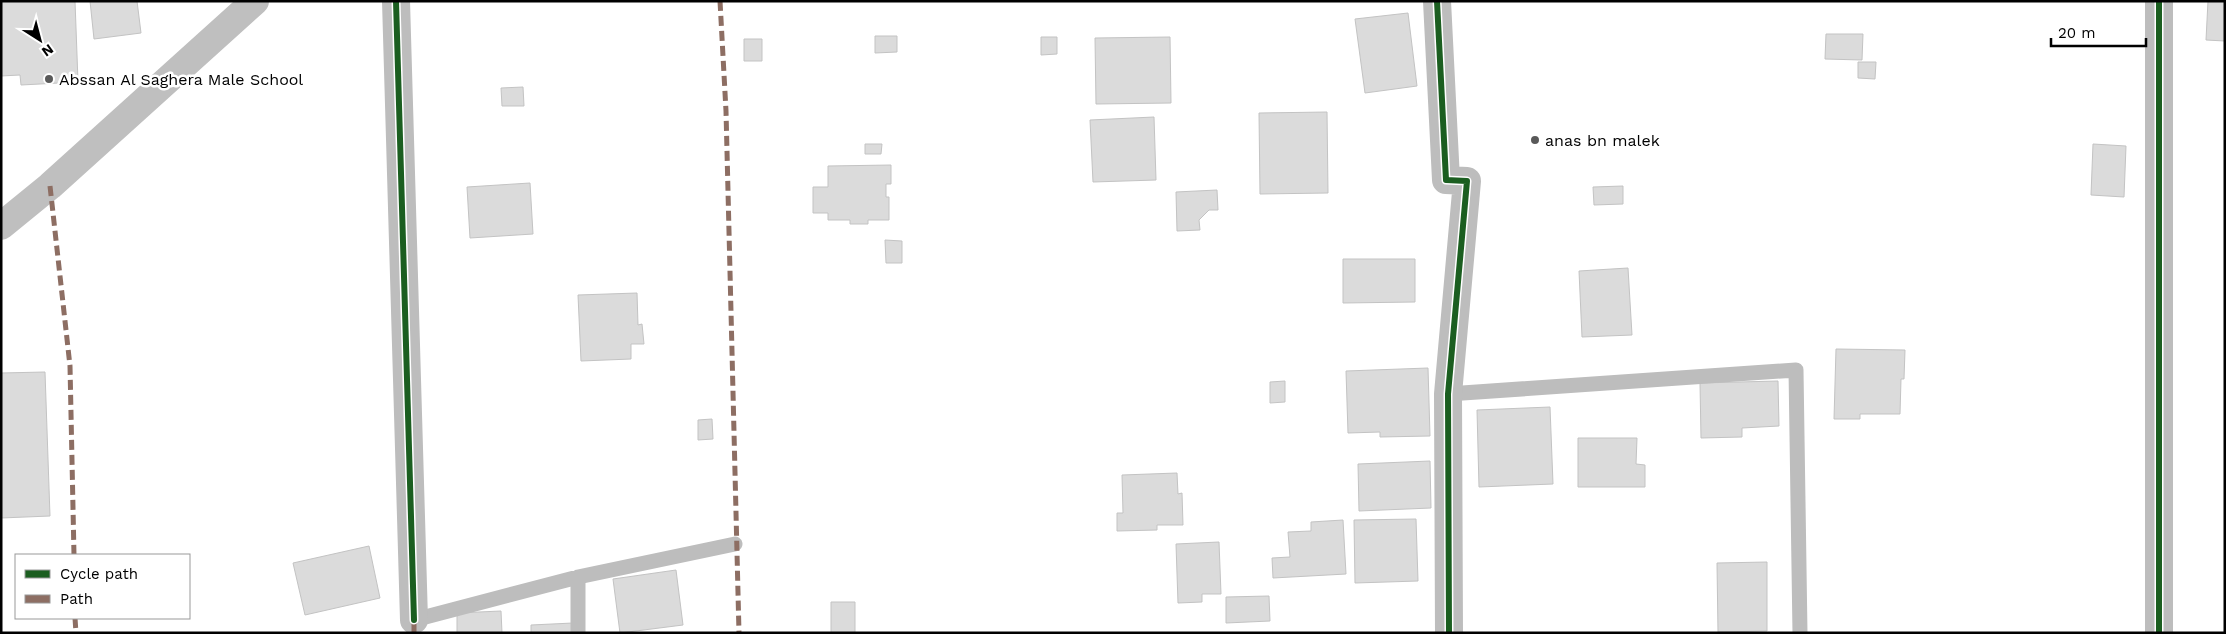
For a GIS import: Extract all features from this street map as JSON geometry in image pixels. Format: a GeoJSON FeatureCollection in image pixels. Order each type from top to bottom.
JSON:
{"type":"FeatureCollection","features":[{"type":"Feature","properties":{"kind":"street"},"geometry":{"type":"LineString","coordinates":[[1,226],[50,186],[255,1]]}},
{"type":"Feature","properties":{"kind":"street"},"geometry":{"type":"LineString","coordinates":[[396,1],[414,620]]}},
{"type":"Feature","properties":{"kind":"street"},"geometry":{"type":"LineString","coordinates":[[1437,1],[1446,180],[1467,180],[1448,394],[1449,633]]}},
{"type":"Feature","properties":{"kind":"street"},"geometry":{"type":"LineString","coordinates":[[2159,1],[2159,633]]}},
{"type":"Feature","properties":{"kind":"lane"},"geometry":{"type":"LineString","coordinates":[[1448,394],[1796,370],[1800,633]]}},
{"type":"Feature","properties":{"kind":"lane"},"geometry":{"type":"LineString","coordinates":[[414,620],[578,577],[735,544]]}},
{"type":"Feature","properties":{"kind":"lane"},"geometry":{"type":"LineString","coordinates":[[578,577],[578,633]]}},
{"type":"Feature","properties":{"kind":"building"},"geometry":{"type":"Polygon","coordinates":[[[1,1],[75,1],[78,82],[21,85],[20,75],[1,76],[1,1]]]}},
{"type":"Feature","properties":{"kind":"building"},"geometry":{"type":"Polygon","coordinates":[[[90,1],[137,1],[141,33],[94,39],[90,1]]]}},
{"type":"Feature","properties":{"kind":"building"},"geometry":{"type":"Polygon","coordinates":[[[2208,1],[2225,1],[2225,41],[2206,40],[2208,1]]]}},
{"type":"Feature","properties":{"kind":"building"},"geometry":{"type":"Polygon","coordinates":[[[1408,13],[1417,86],[1365,93],[1355,19],[1408,13]]]}},
{"type":"Feature","properties":{"kind":"building"},"geometry":{"type":"Polygon","coordinates":[[[1826,34],[1863,34],[1862,60],[1825,59],[1826,34]]]}},
{"type":"Feature","properties":{"kind":"building"},"geometry":{"type":"Polygon","coordinates":[[[875,36],[897,36],[897,52],[875,53],[875,36]]]}},
{"type":"Feature","properties":{"kind":"building"},"geometry":{"type":"Polygon","coordinates":[[[1041,37],[1057,37],[1057,54],[1041,55],[1041,37]]]}},
{"type":"Feature","properties":{"kind":"building"},"geometry":{"type":"Polygon","coordinates":[[[1170,37],[1171,103],[1096,104],[1095,38],[1170,37]]]}},
{"type":"Feature","properties":{"kind":"building"},"geometry":{"type":"Polygon","coordinates":[[[744,39],[762,39],[762,61],[744,61],[744,39]]]}},
{"type":"Feature","properties":{"kind":"building"},"geometry":{"type":"Polygon","coordinates":[[[1858,62],[1876,62],[1875,79],[1858,78],[1858,62]]]}},
{"type":"Feature","properties":{"kind":"building"},"geometry":{"type":"Polygon","coordinates":[[[523,87],[524,106],[502,106],[501,88],[523,87]]]}},
{"type":"Feature","properties":{"kind":"building"},"geometry":{"type":"Polygon","coordinates":[[[1327,112],[1328,193],[1260,194],[1259,113],[1327,112]]]}},
{"type":"Feature","properties":{"kind":"building"},"geometry":{"type":"Polygon","coordinates":[[[1154,117],[1156,180],[1093,182],[1090,120],[1154,117]]]}},
{"type":"Feature","properties":{"kind":"building"},"geometry":{"type":"Polygon","coordinates":[[[865,144],[882,144],[881,154],[865,154],[865,144]]]}},
{"type":"Feature","properties":{"kind":"building"},"geometry":{"type":"Polygon","coordinates":[[[2093,144],[2126,146],[2124,197],[2091,195],[2093,144]]]}},
{"type":"Feature","properties":{"kind":"building"},"geometry":{"type":"Polygon","coordinates":[[[891,165],[891,184],[886,184],[886,197],[889,197],[889,220],[868,220],[868,224],[850,224],[850,220],[828,220],[828,213],[813,213],[813,187],[828,187],[828,166],[891,165]]]}},
{"type":"Feature","properties":{"kind":"building"},"geometry":{"type":"Polygon","coordinates":[[[530,183],[533,234],[470,238],[467,187],[530,183]]]}},
{"type":"Feature","properties":{"kind":"building"},"geometry":{"type":"Polygon","coordinates":[[[1623,186],[1623,204],[1594,205],[1593,187],[1623,186]]]}},
{"type":"Feature","properties":{"kind":"building"},"geometry":{"type":"Polygon","coordinates":[[[1217,190],[1218,210],[1209,210],[1199,220],[1200,230],[1177,231],[1176,192],[1217,190]]]}},
{"type":"Feature","properties":{"kind":"building"},"geometry":{"type":"Polygon","coordinates":[[[885,240],[902,241],[902,263],[886,263],[885,240]]]}},
{"type":"Feature","properties":{"kind":"building"},"geometry":{"type":"Polygon","coordinates":[[[1343,259],[1415,259],[1415,302],[1343,303],[1343,259]]]}},
{"type":"Feature","properties":{"kind":"building"},"geometry":{"type":"Polygon","coordinates":[[[1628,268],[1632,335],[1582,337],[1579,271],[1628,268]]]}},
{"type":"Feature","properties":{"kind":"building"},"geometry":{"type":"Polygon","coordinates":[[[637,293],[638,325],[642,324],[644,344],[631,344],[631,359],[581,361],[578,295],[637,293]]]}},
{"type":"Feature","properties":{"kind":"building"},"geometry":{"type":"Polygon","coordinates":[[[1836,349],[1905,350],[1904,379],[1901,379],[1900,414],[1860,414],[1860,419],[1834,419],[1836,349]]]}},
{"type":"Feature","properties":{"kind":"building"},"geometry":{"type":"Polygon","coordinates":[[[1428,368],[1430,436],[1380,437],[1380,432],[1348,433],[1346,371],[1428,368]]]}},
{"type":"Feature","properties":{"kind":"building"},"geometry":{"type":"Polygon","coordinates":[[[45,372],[50,516],[1,518],[1,373],[45,372]]]}},
{"type":"Feature","properties":{"kind":"building"},"geometry":{"type":"Polygon","coordinates":[[[1285,381],[1285,402],[1270,403],[1270,382],[1285,381]]]}},
{"type":"Feature","properties":{"kind":"building"},"geometry":{"type":"Polygon","coordinates":[[[1778,381],[1779,426],[1742,428],[1742,437],[1701,438],[1700,383],[1778,381]]]}},
{"type":"Feature","properties":{"kind":"building"},"geometry":{"type":"Polygon","coordinates":[[[1550,407],[1553,484],[1479,487],[1477,410],[1550,407]]]}},
{"type":"Feature","properties":{"kind":"building"},"geometry":{"type":"Polygon","coordinates":[[[712,419],[713,439],[698,440],[698,420],[712,419]]]}},
{"type":"Feature","properties":{"kind":"building"},"geometry":{"type":"Polygon","coordinates":[[[1578,438],[1637,438],[1636,464],[1645,465],[1645,487],[1578,487],[1578,438]]]}},
{"type":"Feature","properties":{"kind":"building"},"geometry":{"type":"Polygon","coordinates":[[[1430,461],[1431,508],[1359,511],[1358,464],[1430,461]]]}},
{"type":"Feature","properties":{"kind":"building"},"geometry":{"type":"Polygon","coordinates":[[[1177,473],[1178,494],[1182,493],[1183,525],[1157,525],[1157,530],[1117,531],[1117,513],[1123,513],[1122,475],[1177,473]]]}},
{"type":"Feature","properties":{"kind":"building"},"geometry":{"type":"Polygon","coordinates":[[[1416,519],[1418,581],[1355,583],[1354,520],[1416,519]]]}},
{"type":"Feature","properties":{"kind":"building"},"geometry":{"type":"Polygon","coordinates":[[[1343,520],[1346,574],[1273,578],[1272,558],[1290,557],[1288,532],[1311,531],[1311,522],[1343,520]]]}},
{"type":"Feature","properties":{"kind":"building"},"geometry":{"type":"Polygon","coordinates":[[[1219,542],[1221,594],[1202,594],[1202,602],[1178,603],[1176,544],[1219,542]]]}},
{"type":"Feature","properties":{"kind":"building"},"geometry":{"type":"Polygon","coordinates":[[[369,546],[380,598],[305,615],[293,563],[369,546]]]}},
{"type":"Feature","properties":{"kind":"building"},"geometry":{"type":"Polygon","coordinates":[[[1767,562],[1767,631],[1718,632],[1717,563],[1767,562]]]}},
{"type":"Feature","properties":{"kind":"building"},"geometry":{"type":"Polygon","coordinates":[[[676,570],[683,625],[620,633],[613,579],[676,570]]]}},
{"type":"Feature","properties":{"kind":"building"},"geometry":{"type":"Polygon","coordinates":[[[1269,596],[1270,621],[1226,623],[1226,597],[1269,596]]]}},
{"type":"Feature","properties":{"kind":"building"},"geometry":{"type":"Polygon","coordinates":[[[831,602],[855,602],[855,633],[831,633],[831,602]]]}},
{"type":"Feature","properties":{"kind":"building"},"geometry":{"type":"Polygon","coordinates":[[[501,611],[502,633],[457,633],[457,613],[501,611]]]}},
{"type":"Feature","properties":{"kind":"building"},"geometry":{"type":"Polygon","coordinates":[[[573,623],[574,633],[531,633],[531,625],[573,623]]]}},
{"type":"Feature","properties":{"kind":"marked path"},"geometry":{"type":"LineString","coordinates":[[720,1],[726,111],[739,633]]}},
{"type":"Feature","properties":{"kind":"marked path"},"geometry":{"type":"LineString","coordinates":[[50,186],[70,366],[74,554]]}},
{"type":"Feature","properties":{"kind":"marked path"},"geometry":{"type":"LineString","coordinates":[[75,619],[76,633]]}},
{"type":"Feature","properties":{"kind":"marked path"},"geometry":{"type":"LineString","coordinates":[[414,620],[414,633]]}},
{"type":"Feature","properties":{"kind":"cycle path"},"geometry":{"type":"LineString","coordinates":[[396,1],[414,620]]}},
{"type":"Feature","properties":{"kind":"cycle path"},"geometry":{"type":"LineString","coordinates":[[1437,1],[1446,180],[1467,181],[1448,394],[1449,633]]}},
{"type":"Feature","properties":{"kind":"cycle path"},"geometry":{"type":"LineString","coordinates":[[2159,1],[2159,633]]}},
{"type":"Feature","properties":{"kind":"place","name":"Abssan Al Saghera Male School"},"geometry":{"type":"Point","coordinates":[49,79]}},
{"type":"Feature","properties":{"kind":"place","name":"anas bn malek"},"geometry":{"type":"Point","coordinates":[1535,140]}}]}
